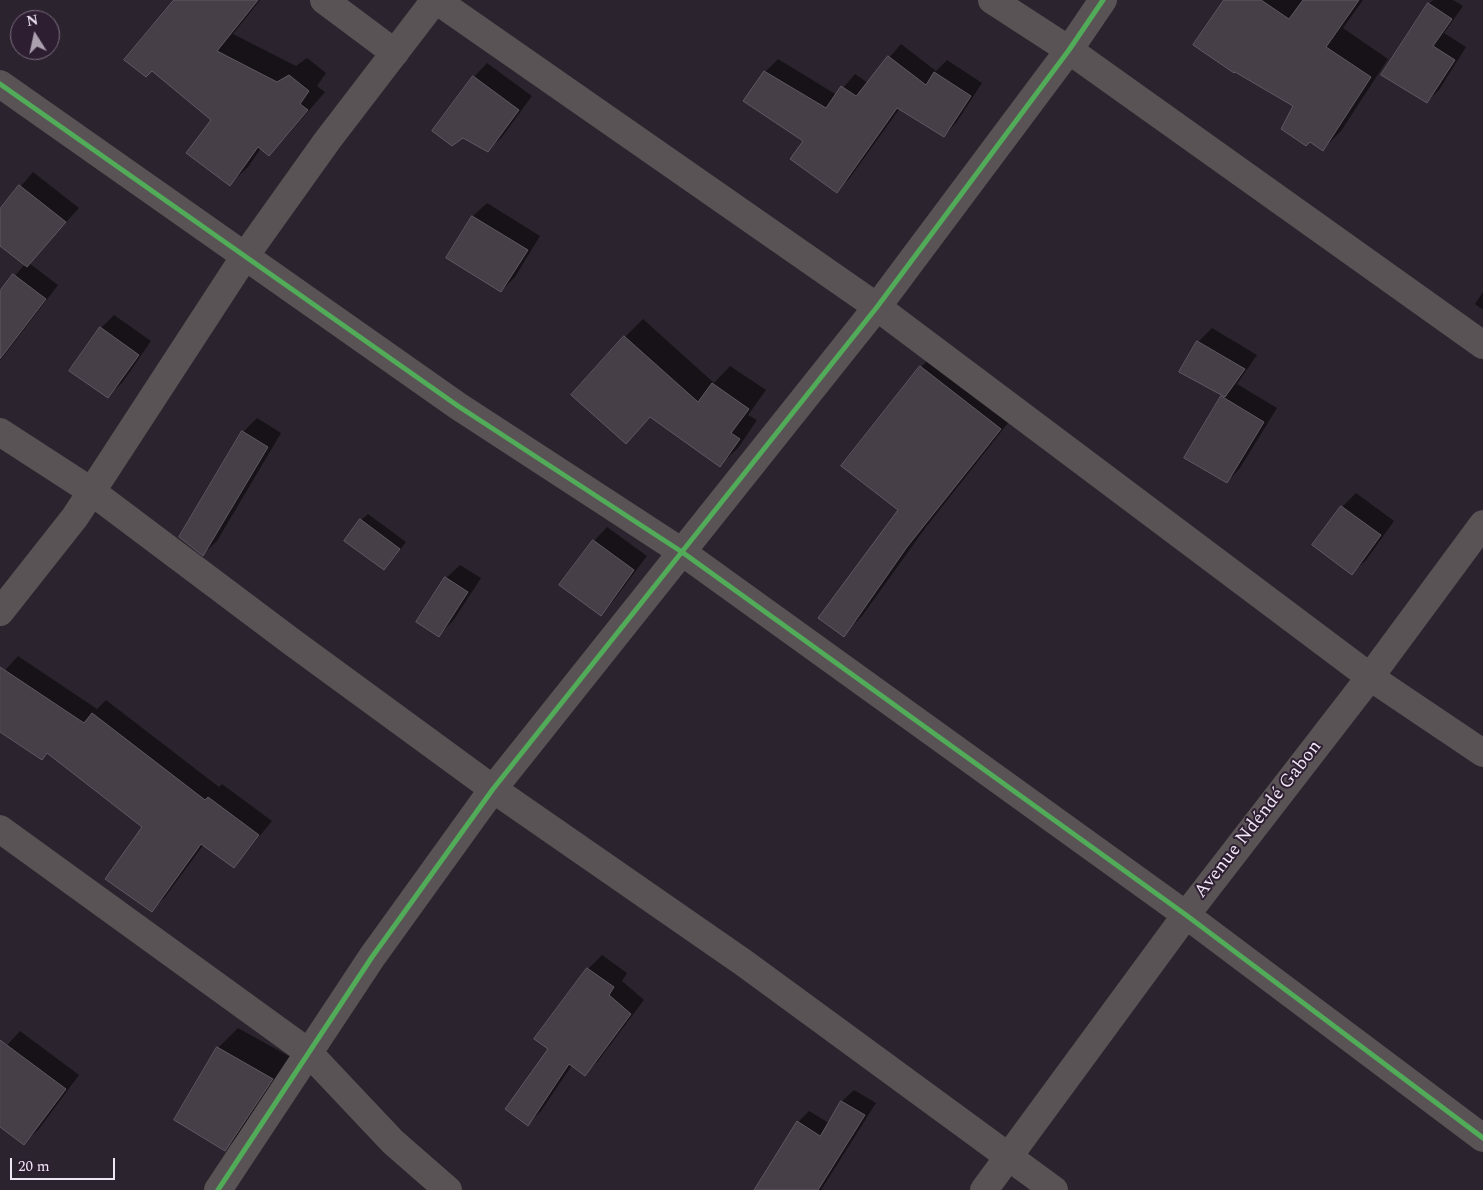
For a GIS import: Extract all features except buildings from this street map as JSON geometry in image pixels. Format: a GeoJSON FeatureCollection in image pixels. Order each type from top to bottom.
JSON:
{"type":"FeatureCollection","features":[{"type":"Feature","properties":{"kind":"street"},"geometry":{"type":"LineString","coordinates":[[324,0],[395,53]]}},
{"type":"Feature","properties":{"kind":"street"},"geometry":{"type":"LineString","coordinates":[[0,612],[75,517],[245,256],[327,141],[436,0],[877,307],[1370,677],[1483,753]]}},
{"type":"Feature","properties":{"kind":"street"},"geometry":{"type":"LineString","coordinates":[[992,0],[1069,50],[1483,345]]}},
{"type":"Feature","properties":{"kind":"street"},"geometry":{"type":"LineString","coordinates":[[218,1190],[372,957],[493,789],[877,307],[1069,50],[1102,0]]}},
{"type":"Feature","properties":{"kind":"street"},"geometry":{"type":"LineString","coordinates":[[0,84],[458,406],[682,552],[1186,915],[1483,1138]]}},
{"type":"Feature","properties":{"kind":"street"},"geometry":{"type":"LineString","coordinates":[[0,432],[92,491],[292,642],[493,789],[744,963],[1054,1190]]}},
{"type":"Feature","properties":{"kind":"street","name":"Avenue Ndéndé Gabon"},"geometry":{"type":"LineString","coordinates":[[984,1190],[1186,915],[1370,677],[1483,524]]}},
{"type":"Feature","properties":{"kind":"street"},"geometry":{"type":"LineString","coordinates":[[0,829],[308,1052],[392,1142],[448,1190]]}},
{"type":"Feature","properties":{"kind":"cycle path"},"geometry":{"type":"LineString","coordinates":[[218,1190],[372,957],[493,789],[877,307],[1069,50],[1103,0]]}},
{"type":"Feature","properties":{"kind":"cycle path"},"geometry":{"type":"LineString","coordinates":[[0,84],[458,406],[682,552],[1186,915],[1483,1138]]}}]}
